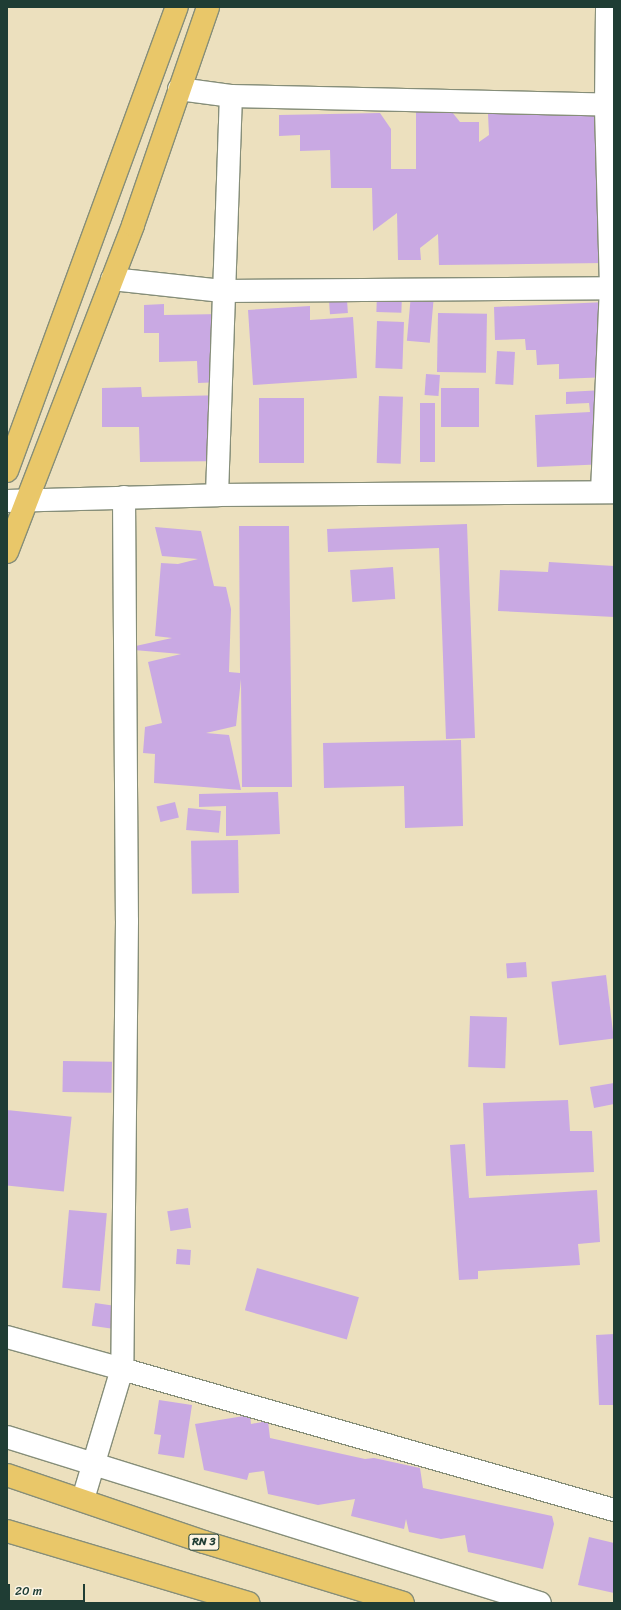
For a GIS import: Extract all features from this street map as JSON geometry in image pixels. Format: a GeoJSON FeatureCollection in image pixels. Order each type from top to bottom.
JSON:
{"type":"FeatureCollection","features":[{"type":"Feature","properties":{"kind":"main road"},"geometry":{"type":"LineString","coordinates":[[7,471],[177,7]]}},
{"type":"Feature","properties":{"kind":"main road"},"geometry":{"type":"LineString","coordinates":[[7,552],[17,500],[112,279],[208,7]]}},
{"type":"Feature","properties":{"kind":"main road","name":"RN 3"},"geometry":{"type":"LineString","coordinates":[[7,1475],[83,1499],[204,1542],[403,1603]]}},
{"type":"Feature","properties":{"kind":"main road"},"geometry":{"type":"LineString","coordinates":[[7,1531],[249,1603]]}},
{"type":"Feature","properties":{"kind":"street"},"geometry":{"type":"LineString","coordinates":[[17,500],[217,495],[608,492],[612,288],[610,105],[607,7]]}},
{"type":"Feature","properties":{"kind":"street"},"geometry":{"type":"LineString","coordinates":[[179,89],[231,96],[610,105]]}},
{"type":"Feature","properties":{"kind":"street"},"geometry":{"type":"LineString","coordinates":[[217,495],[222,291],[231,96]]}},
{"type":"Feature","properties":{"kind":"street"},"geometry":{"type":"LineString","coordinates":[[112,279],[222,291],[612,288]]}},
{"type":"Feature","properties":{"kind":"street"},"geometry":{"type":"LineString","coordinates":[[83,1499],[122,1369],[127,929],[124,497]]}},
{"type":"Feature","properties":{"kind":"street"},"geometry":{"type":"LineString","coordinates":[[7,1337],[614,1510]]}},
{"type":"Feature","properties":{"kind":"street"},"geometry":{"type":"LineString","coordinates":[[7,1437],[540,1603]]}},
{"type":"Feature","properties":{"kind":"building"},"geometry":{"type":"Polygon","coordinates":[[[416,112],[452,112],[460,122],[479,122],[479,142],[489,135],[488,114],[610,112],[603,263],[439,265],[438,234],[420,248],[421,260],[398,260],[397,213],[373,231],[372,188],[331,188],[330,150],[300,151],[300,135],[279,136],[279,115],[380,113],[391,129],[391,169],[416,169],[416,112]]]}},
{"type":"Feature","properties":{"kind":"building"},"geometry":{"type":"Polygon","coordinates":[[[377,294],[402,295],[401,313],[376,312],[377,294]]]}},
{"type":"Feature","properties":{"kind":"building"},"geometry":{"type":"Polygon","coordinates":[[[411,294],[434,296],[430,343],[407,341],[411,294]]]}},
{"type":"Feature","properties":{"kind":"building"},"geometry":{"type":"Polygon","coordinates":[[[347,300],[348,313],[330,314],[329,301],[347,300]]]}},
{"type":"Feature","properties":{"kind":"building"},"geometry":{"type":"Polygon","coordinates":[[[606,302],[610,377],[559,379],[559,364],[537,365],[536,350],[526,350],[525,339],[495,340],[494,307],[606,302]]]}},
{"type":"Feature","properties":{"kind":"building"},"geometry":{"type":"Polygon","coordinates":[[[164,304],[164,315],[221,314],[222,382],[198,383],[197,361],[159,362],[159,333],[144,333],[144,305],[164,304]]]}},
{"type":"Feature","properties":{"kind":"building"},"geometry":{"type":"Polygon","coordinates":[[[310,306],[310,320],[353,317],[357,378],[253,385],[248,310],[310,306]]]}},
{"type":"Feature","properties":{"kind":"building"},"geometry":{"type":"Polygon","coordinates":[[[438,313],[487,314],[486,373],[437,372],[438,313]]]}},
{"type":"Feature","properties":{"kind":"building"},"geometry":{"type":"Polygon","coordinates":[[[377,321],[404,322],[402,369],[375,368],[377,321]]]}},
{"type":"Feature","properties":{"kind":"building"},"geometry":{"type":"Polygon","coordinates":[[[497,351],[515,352],[513,385],[495,384],[497,351]]]}},
{"type":"Feature","properties":{"kind":"building"},"geometry":{"type":"Polygon","coordinates":[[[426,374],[440,375],[439,396],[425,395],[426,374]]]}},
{"type":"Feature","properties":{"kind":"building"},"geometry":{"type":"Polygon","coordinates":[[[141,387],[142,397],[226,395],[227,461],[140,462],[139,427],[102,427],[102,388],[141,387]]]}},
{"type":"Feature","properties":{"kind":"building"},"geometry":{"type":"Polygon","coordinates":[[[441,388],[479,388],[479,427],[441,427],[441,388]]]}},
{"type":"Feature","properties":{"kind":"building"},"geometry":{"type":"Polygon","coordinates":[[[604,390],[608,464],[537,467],[535,415],[590,412],[589,403],[566,404],[566,392],[604,390]]]}},
{"type":"Feature","properties":{"kind":"building"},"geometry":{"type":"Polygon","coordinates":[[[379,396],[403,397],[401,464],[377,463],[379,396]]]}},
{"type":"Feature","properties":{"kind":"building"},"geometry":{"type":"Polygon","coordinates":[[[259,398],[304,398],[304,463],[259,463],[259,398]]]}},
{"type":"Feature","properties":{"kind":"building"},"geometry":{"type":"Polygon","coordinates":[[[420,403],[435,403],[435,462],[420,462],[420,403]]]}},
{"type":"Feature","properties":{"kind":"building"},"geometry":{"type":"Polygon","coordinates":[[[467,524],[475,738],[446,739],[439,548],[328,552],[327,529],[467,524]]]}},
{"type":"Feature","properties":{"kind":"building"},"geometry":{"type":"Polygon","coordinates":[[[239,526],[289,526],[292,787],[242,787],[241,679],[236,726],[206,733],[229,735],[241,790],[154,783],[155,754],[143,753],[145,727],[162,723],[148,662],[181,654],[122,649],[172,638],[155,636],[161,563],[178,564],[198,559],[162,556],[155,527],[201,531],[214,586],[226,587],[231,609],[229,672],[240,673],[239,526]]]}},
{"type":"Feature","properties":{"kind":"building"},"geometry":{"type":"Polygon","coordinates":[[[549,562],[614,566],[614,617],[498,611],[500,570],[548,572],[549,562]]]}},
{"type":"Feature","properties":{"kind":"building"},"geometry":{"type":"Polygon","coordinates":[[[393,567],[395,599],[352,602],[350,570],[393,567]]]}},
{"type":"Feature","properties":{"kind":"building"},"geometry":{"type":"Polygon","coordinates":[[[461,740],[463,826],[405,828],[404,786],[324,788],[323,743],[461,740]]]}},
{"type":"Feature","properties":{"kind":"building"},"geometry":{"type":"Polygon","coordinates":[[[278,792],[280,834],[226,836],[226,806],[199,807],[199,794],[278,792]]]}},
{"type":"Feature","properties":{"kind":"building"},"geometry":{"type":"Polygon","coordinates":[[[175,802],[179,818],[160,822],[157,807],[175,802]]]}},
{"type":"Feature","properties":{"kind":"building"},"geometry":{"type":"Polygon","coordinates":[[[188,808],[221,811],[219,833],[186,830],[188,808]]]}},
{"type":"Feature","properties":{"kind":"building"},"geometry":{"type":"Polygon","coordinates":[[[238,840],[239,893],[192,894],[191,841],[238,840]]]}},
{"type":"Feature","properties":{"kind":"building"},"geometry":{"type":"Polygon","coordinates":[[[526,962],[527,977],[507,978],[506,963],[526,962]]]}},
{"type":"Feature","properties":{"kind":"building"},"geometry":{"type":"Polygon","coordinates":[[[606,975],[614,1039],[559,1045],[551,982],[606,975]]]}},
{"type":"Feature","properties":{"kind":"building"},"geometry":{"type":"Polygon","coordinates":[[[470,1016],[507,1017],[505,1068],[468,1067],[470,1016]]]}},
{"type":"Feature","properties":{"kind":"building"},"geometry":{"type":"Polygon","coordinates":[[[63,1061],[112,1062],[111,1093],[62,1092],[63,1061]]]}},
{"type":"Feature","properties":{"kind":"building"},"geometry":{"type":"Polygon","coordinates":[[[614,1083],[614,1104],[594,1108],[590,1087],[614,1083]]]}},
{"type":"Feature","properties":{"kind":"building"},"geometry":{"type":"Polygon","coordinates":[[[568,1100],[570,1131],[592,1131],[594,1172],[486,1176],[483,1103],[568,1100]]]}},
{"type":"Feature","properties":{"kind":"building"},"geometry":{"type":"Polygon","coordinates":[[[7,1110],[72,1117],[64,1191],[7,1185],[7,1110]]]}},
{"type":"Feature","properties":{"kind":"building"},"geometry":{"type":"Polygon","coordinates":[[[465,1144],[469,1198],[597,1190],[600,1242],[578,1244],[580,1265],[478,1271],[478,1279],[459,1280],[450,1145],[465,1144]]]}},
{"type":"Feature","properties":{"kind":"building"},"geometry":{"type":"Polygon","coordinates":[[[188,1208],[191,1228],[170,1231],[167,1211],[188,1208]]]}},
{"type":"Feature","properties":{"kind":"building"},"geometry":{"type":"Polygon","coordinates":[[[69,1210],[107,1213],[100,1291],[62,1288],[69,1210]]]}},
{"type":"Feature","properties":{"kind":"building"},"geometry":{"type":"Polygon","coordinates":[[[177,1249],[191,1250],[190,1265],[176,1264],[177,1249]]]}},
{"type":"Feature","properties":{"kind":"building"},"geometry":{"type":"Polygon","coordinates":[[[257,1268],[359,1297],[347,1340],[245,1310],[257,1268]]]}},
{"type":"Feature","properties":{"kind":"building"},"geometry":{"type":"Polygon","coordinates":[[[95,1303],[116,1306],[113,1329],[92,1326],[95,1303]]]}},
{"type":"Feature","properties":{"kind":"building"},"geometry":{"type":"Polygon","coordinates":[[[614,1334],[614,1405],[599,1405],[596,1335],[614,1334]]]}},
{"type":"Feature","properties":{"kind":"building"},"geometry":{"type":"Polygon","coordinates":[[[159,1400],[192,1405],[184,1458],[158,1454],[161,1435],[154,1434],[159,1400]]]}},
{"type":"Feature","properties":{"kind":"building"},"geometry":{"type":"Polygon","coordinates":[[[250,1415],[251,1424],[268,1421],[270,1438],[365,1459],[374,1458],[420,1468],[423,1488],[552,1516],[554,1524],[543,1569],[468,1552],[465,1535],[441,1539],[409,1532],[406,1519],[404,1529],[351,1516],[355,1499],[318,1505],[268,1494],[264,1471],[249,1473],[247,1480],[204,1470],[195,1424],[250,1415]]]}},
{"type":"Feature","properties":{"kind":"building"},"geometry":{"type":"Polygon","coordinates":[[[589,1537],[614,1543],[614,1593],[578,1585],[589,1537]]]}}]}
